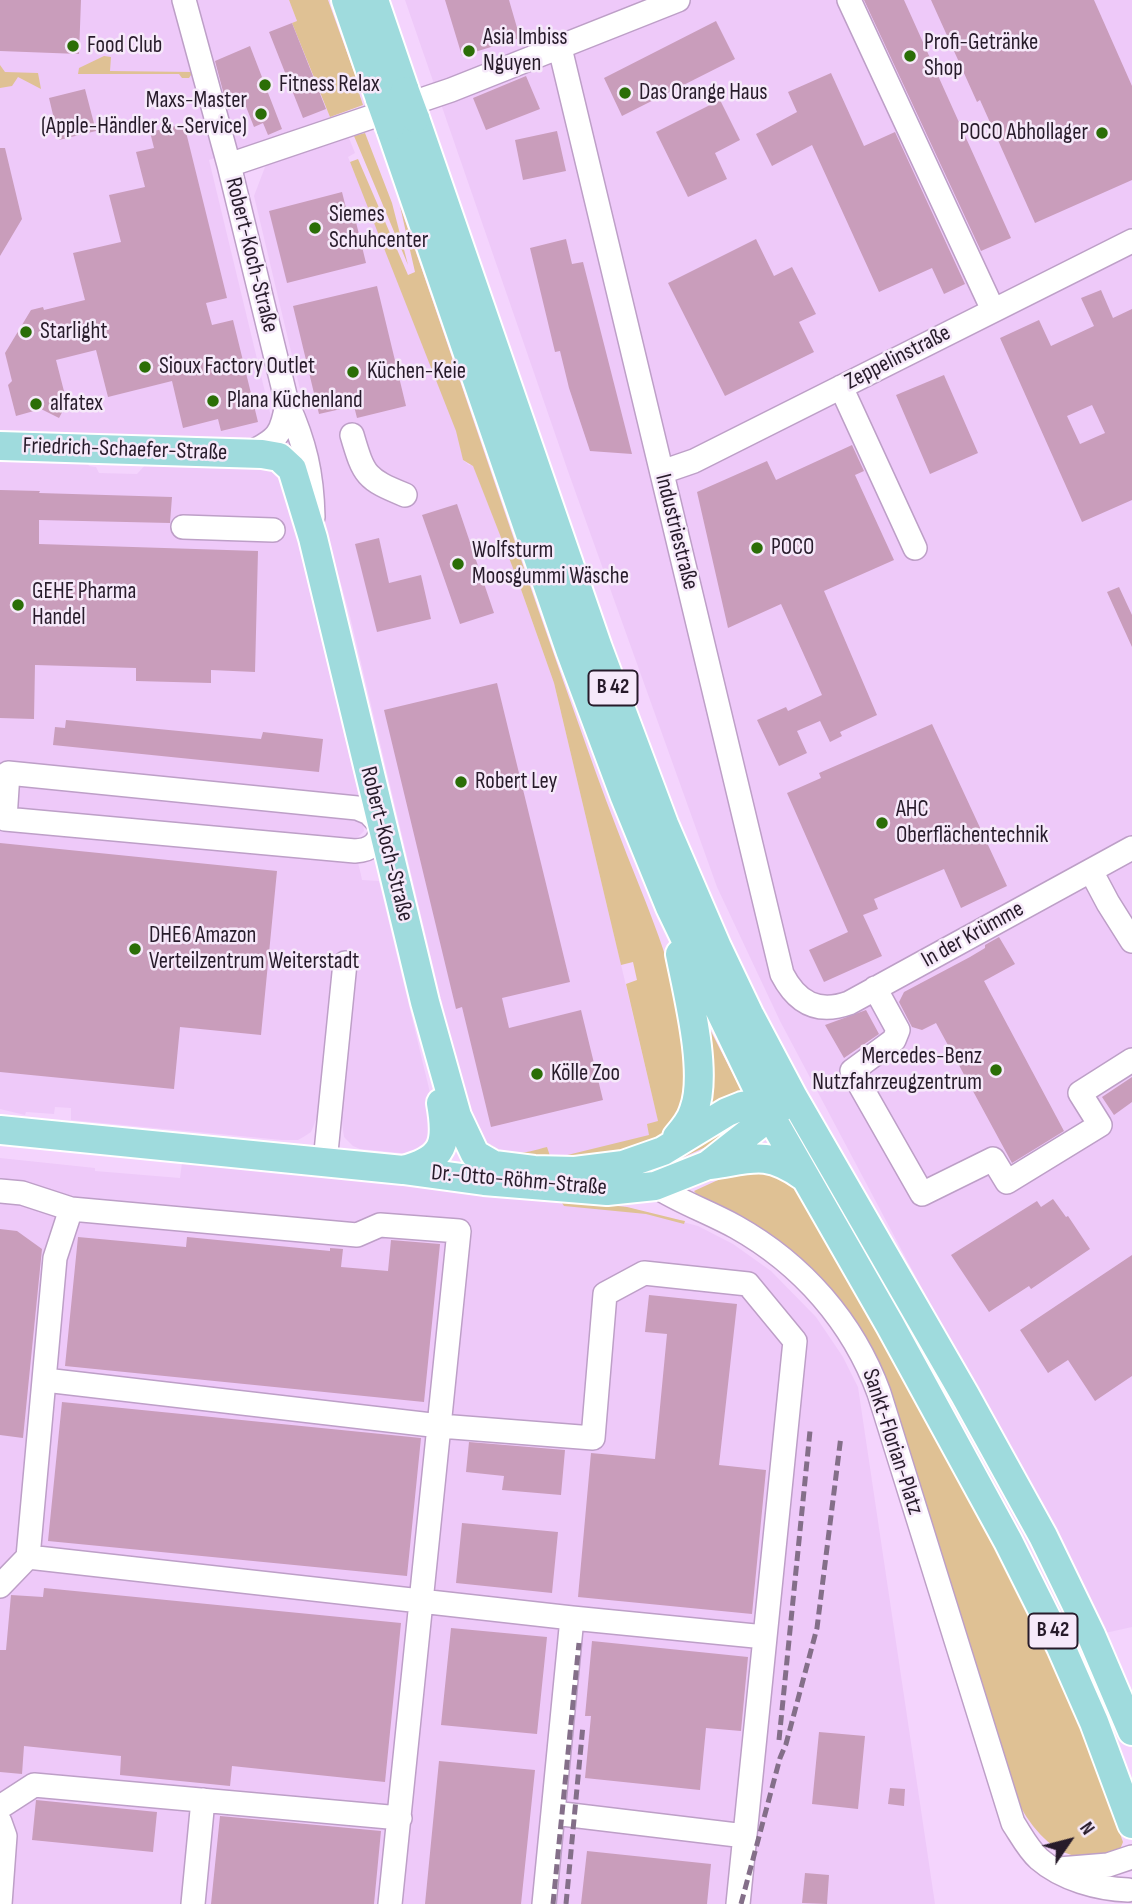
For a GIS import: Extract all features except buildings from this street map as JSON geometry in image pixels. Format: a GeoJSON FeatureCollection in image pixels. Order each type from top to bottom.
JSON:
{"type":"FeatureCollection","features":[{"type":"Feature","properties":{"kind":"main road","name":"B 42"},"geometry":{"type":"LineString","coordinates":[[346,0],[567,559],[636,751],[717,947],[793,1097],[1043,1536],[1091,1635],[1132,1731]]}},
{"type":"Feature","properties":{"kind":"main road","name":"B 42"},"geometry":{"type":"LineString","coordinates":[[374,0],[391,111],[575,662],[625,797],[670,907],[767,1110],[890,1325],[1008,1541],[1067,1660],[1094,1722],[1132,1824]]}},
{"type":"Feature","properties":{"kind":"main road","name":"Friedrich-Schaefer-Straße"},"geometry":{"type":"LineString","coordinates":[[0,446],[250,453]]}},
{"type":"Feature","properties":{"kind":"main road","name":"Robert-Koch-Straße"},"geometry":{"type":"LineString","coordinates":[[250,453],[279,457],[292,469],[313,538],[425,1002],[457,1116],[470,1147]]}},
{"type":"Feature","properties":{"kind":"main road"},"geometry":{"type":"LineString","coordinates":[[663,1151],[689,1122],[695,1108],[698,1088],[692,1018],[670,907]]}},
{"type":"Feature","properties":{"kind":"main road"},"geometry":{"type":"LineString","coordinates":[[403,1170],[421,1165],[435,1157],[445,1137],[425,1002]]}},
{"type":"Feature","properties":{"kind":"main road","name":"Dr.-Otto-Röhm-Straße"},"geometry":{"type":"LineString","coordinates":[[0,1129],[403,1170],[484,1181],[578,1190],[627,1190],[655,1186],[708,1166],[767,1110],[793,1097]]}},
{"type":"Feature","properties":{"kind":"main road","name":"Dr.-Otto-Röhm-Straße"},"geometry":{"type":"LineString","coordinates":[[470,1147],[479,1159],[494,1165],[560,1171],[601,1169],[623,1165],[663,1151],[727,1111],[767,1110]]}},
{"type":"Feature","properties":{"kind":"main road"},"geometry":{"type":"LineString","coordinates":[[708,1166],[755,1157],[768,1158],[787,1165],[803,1176]]}},
{"type":"Feature","properties":{"kind":"street"},"geometry":{"type":"LineString","coordinates":[[184,0],[229,165]]}},
{"type":"Feature","properties":{"kind":"street","name":"Robert-Koch-Straße"},"geometry":{"type":"LineString","coordinates":[[313,538],[309,463],[287,403],[229,165],[451,90],[678,0]]}},
{"type":"Feature","properties":{"kind":"street"},"geometry":{"type":"LineString","coordinates":[[849,0],[993,310]]}},
{"type":"Feature","properties":{"kind":"street","name":"Industriestraße"},"geometry":{"type":"LineString","coordinates":[[560,48],[782,974],[793,991],[811,1004]]}},
{"type":"Feature","properties":{"kind":"street","name":"Zeppelinstraße"},"geometry":{"type":"LineString","coordinates":[[662,472],[694,461],[1132,241]]}},
{"type":"Feature","properties":{"kind":"street"},"geometry":{"type":"LineString","coordinates":[[841,387],[915,548]]}},
{"type":"Feature","properties":{"kind":"street","name":"Robert-Koch-Straße"},"geometry":{"type":"LineString","coordinates":[[250,453],[277,437],[282,429],[287,403]]}},
{"type":"Feature","properties":{"kind":"street"},"geometry":{"type":"LineString","coordinates":[[352,435],[365,473],[378,484],[405,495]]}},
{"type":"Feature","properties":{"kind":"street"},"geometry":{"type":"LineString","coordinates":[[183,527],[273,530]]}},
{"type":"Feature","properties":{"kind":"street"},"geometry":{"type":"LineString","coordinates":[[8,774],[357,808],[369,813],[382,827],[379,841],[355,851],[5,819],[8,774]]}},
{"type":"Feature","properties":{"kind":"street","name":"In der Krümme"},"geometry":{"type":"LineString","coordinates":[[811,1004],[829,1009],[840,1006],[1132,848]]}},
{"type":"Feature","properties":{"kind":"street"},"geometry":{"type":"LineString","coordinates":[[1091,871],[1132,941]]}},
{"type":"Feature","properties":{"kind":"street"},"geometry":{"type":"LineString","coordinates":[[326,1162],[345,963]]}},
{"type":"Feature","properties":{"kind":"street"},"geometry":{"type":"LineString","coordinates":[[875,988],[898,1030],[894,1040],[852,1071],[922,1194],[993,1159],[1007,1182],[1100,1125],[1080,1093],[1132,1060]]}},
{"type":"Feature","properties":{"kind":"street","name":"Sankt-Florian-Platz"},"geometry":{"type":"LineString","coordinates":[[655,1186],[687,1205],[735,1226],[785,1260],[817,1290],[840,1318],[857,1344],[879,1393],[1013,1823],[1027,1846],[1040,1860],[1055,1869],[1085,1884],[1105,1889],[1128,1890]]}},
{"type":"Feature","properties":{"kind":"street"},"geometry":{"type":"LineString","coordinates":[[0,1191],[22,1193],[71,1209],[357,1235],[380,1225],[459,1231],[390,1904]]}},
{"type":"Feature","properties":{"kind":"street"},"geometry":{"type":"LineString","coordinates":[[0,1586],[28,1557],[55,1258],[71,1209]]}},
{"type":"Feature","properties":{"kind":"street"},"geometry":{"type":"LineString","coordinates":[[45,1380],[440,1426],[593,1438],[606,1294],[643,1273],[748,1284],[795,1341],[738,1904]]}},
{"type":"Feature","properties":{"kind":"street"},"geometry":{"type":"LineString","coordinates":[[28,1557],[765,1637]]}},
{"type":"Feature","properties":{"kind":"street"},"geometry":{"type":"LineString","coordinates":[[544,1904],[572,1618]]}},
{"type":"Feature","properties":{"kind":"street"},"geometry":{"type":"LineString","coordinates":[[0,1807],[34,1784],[400,1818]]}},
{"type":"Feature","properties":{"kind":"street"},"geometry":{"type":"LineString","coordinates":[[193,1904],[203,1800]]}},
{"type":"Feature","properties":{"kind":"street"},"geometry":{"type":"LineString","coordinates":[[554,1813],[745,1836]]}},
{"type":"Feature","properties":{"kind":"street"},"geometry":{"type":"LineString","coordinates":[[0,1822],[5,1836],[0,1904]]}},
{"type":"Feature","properties":{"kind":"street"},"geometry":{"type":"LineString","coordinates":[[1055,1869],[1089,1868],[1132,1857]]}},
{"type":"Feature","properties":{"kind":"shaded area"},"geometry":{"type":"Polygon","coordinates":[[[0,0],[289,0],[297,21],[292,24],[330,117],[209,160],[272,421],[271,426],[255,438],[0,432],[0,0]]]}},
{"type":"Feature","properties":{"kind":"shaded area"},"geometry":{"type":"Polygon","coordinates":[[[289,0],[328,0],[358,83],[356,84],[363,105],[330,117],[292,23],[297,21],[289,0]]]}},
{"type":"Feature","properties":{"kind":"shaded area"},"geometry":{"type":"Polygon","coordinates":[[[405,0],[1132,0],[1132,1627],[1105,1633],[780,1021],[717,887],[569,474],[405,0]]]}},
{"type":"Feature","properties":{"kind":"shaded area"},"geometry":{"type":"Polygon","coordinates":[[[104,56],[111,57],[110,71],[193,72],[189,78],[182,78],[179,74],[78,74],[79,68],[104,56]]]}},
{"type":"Feature","properties":{"kind":"shaded area"},"geometry":{"type":"Polygon","coordinates":[[[0,65],[5,72],[38,73],[41,89],[18,77],[12,86],[0,88],[0,65]]]}},
{"type":"Feature","properties":{"kind":"shaded area"},"geometry":{"type":"Polygon","coordinates":[[[365,133],[392,203],[408,265],[354,136],[365,133]]]}},
{"type":"Feature","properties":{"kind":"shaded area"},"geometry":{"type":"Polygon","coordinates":[[[349,138],[355,153],[348,157],[457,431],[463,460],[473,465],[554,683],[662,1137],[604,1158],[506,1157],[489,1146],[475,1127],[466,1105],[349,612],[315,494],[319,469],[254,196],[265,167],[269,164],[349,138]]]}},
{"type":"Feature","properties":{"kind":"shaded area"},"geometry":{"type":"Polygon","coordinates":[[[358,159],[408,275],[415,272],[400,206],[562,678],[655,925],[677,996],[690,1075],[690,1092],[686,1107],[679,1120],[658,1139],[617,1155],[575,1162],[543,1162],[512,1158],[488,1147],[491,1145],[505,1152],[518,1153],[547,1147],[551,1159],[649,1135],[647,1124],[658,1121],[626,984],[637,980],[633,962],[621,965],[554,683],[473,466],[463,460],[456,431],[350,162],[358,159]]]}},
{"type":"Feature","properties":{"kind":"shaded area"},"geometry":{"type":"Polygon","coordinates":[[[0,458],[87,461],[89,466],[96,467],[99,473],[137,474],[147,463],[256,467],[271,471],[281,481],[360,800],[364,831],[353,842],[362,880],[379,881],[433,1105],[430,1145],[410,1154],[360,1149],[344,1137],[342,1123],[316,1120],[311,1132],[305,1136],[298,1140],[282,1140],[71,1120],[71,1108],[55,1107],[54,1114],[26,1112],[25,1115],[0,1109],[0,458]]]}},
{"type":"Feature","properties":{"kind":"shaded area"},"geometry":{"type":"Polygon","coordinates":[[[696,1002],[746,1100],[694,1124],[696,1002]]]}},
{"type":"Feature","properties":{"kind":"shaded area"},"geometry":{"type":"Polygon","coordinates":[[[750,1113],[730,1136],[675,1161],[675,1159],[750,1113]]]}},
{"type":"Feature","properties":{"kind":"shaded area"},"geometry":{"type":"Polygon","coordinates":[[[0,1158],[95,1168],[95,1171],[180,1178],[182,1163],[627,1207],[698,1226],[733,1244],[771,1271],[816,1317],[843,1357],[858,1387],[935,1904],[0,1904],[0,1158]]]}},
{"type":"Feature","properties":{"kind":"shaded area"},"geometry":{"type":"Polygon","coordinates":[[[758,1169],[793,1183],[974,1505],[1056,1670],[1123,1842],[1119,1852],[1081,1857],[1061,1851],[1044,1838],[1019,1804],[893,1399],[861,1331],[842,1302],[819,1275],[794,1252],[765,1231],[698,1196],[694,1191],[731,1174],[758,1169]]]}},
{"type":"Feature","properties":{"kind":"shaded area"},"geometry":{"type":"Polygon","coordinates":[[[560,1200],[627,1207],[685,1221],[684,1224],[646,1214],[564,1206],[560,1200]]]}},
{"type":"Feature","properties":{"kind":"railway"},"geometry":{"type":"LineString","coordinates":[[779,1740],[810,1431]]}},
{"type":"Feature","properties":{"kind":"railway"},"geometry":{"type":"LineString","coordinates":[[741,1904],[817,1628],[841,1436]]}},
{"type":"Feature","properties":{"kind":"railway"},"geometry":{"type":"LineString","coordinates":[[553,1904],[579,1643]]}},
{"type":"Feature","properties":{"kind":"railway"},"geometry":{"type":"LineString","coordinates":[[566,1904],[583,1725]]}},
{"type":"Feature","properties":{"kind":"place","name":"Food Club"},"geometry":{"type":"Point","coordinates":[73,46]}},
{"type":"Feature","properties":{"kind":"place","name":"Asia Imbiss Nguyen"},"geometry":{"type":"Point","coordinates":[469,51]}},
{"type":"Feature","properties":{"kind":"place","name":"Profi-Getränke Shop"},"geometry":{"type":"Point","coordinates":[910,56]}},
{"type":"Feature","properties":{"kind":"place","name":"Fitness Relax"},"geometry":{"type":"Point","coordinates":[265,85]}},
{"type":"Feature","properties":{"kind":"place","name":"Das Orange Haus"},"geometry":{"type":"Point","coordinates":[625,93]}},
{"type":"Feature","properties":{"kind":"place","name":"Maxs-Master (Apple-Händler & -Service)"},"geometry":{"type":"Point","coordinates":[261,114]}},
{"type":"Feature","properties":{"kind":"place","name":"POCO Abhollager"},"geometry":{"type":"Point","coordinates":[1102,133]}},
{"type":"Feature","properties":{"kind":"place","name":"Siemes Schuhcenter"},"geometry":{"type":"Point","coordinates":[315,228]}},
{"type":"Feature","properties":{"kind":"place","name":"Starlight"},"geometry":{"type":"Point","coordinates":[26,332]}},
{"type":"Feature","properties":{"kind":"place","name":"Sioux Factory Outlet"},"geometry":{"type":"Point","coordinates":[145,367]}},
{"type":"Feature","properties":{"kind":"place","name":"Küchen-Keie"},"geometry":{"type":"Point","coordinates":[353,372]}},
{"type":"Feature","properties":{"kind":"place","name":"Plana Küchenland"},"geometry":{"type":"Point","coordinates":[213,401]}},
{"type":"Feature","properties":{"kind":"place","name":"alfatex"},"geometry":{"type":"Point","coordinates":[36,404]}},
{"type":"Feature","properties":{"kind":"place","name":"POCO"},"geometry":{"type":"Point","coordinates":[757,548]}},
{"type":"Feature","properties":{"kind":"place","name":"Wolfsturm Moosgummi Wäsche"},"geometry":{"type":"Point","coordinates":[458,564]}},
{"type":"Feature","properties":{"kind":"place","name":"GEHE Pharma Handel"},"geometry":{"type":"Point","coordinates":[18,605]}},
{"type":"Feature","properties":{"kind":"place","name":"Robert Ley"},"geometry":{"type":"Point","coordinates":[461,782]}},
{"type":"Feature","properties":{"kind":"place","name":"AHC Oberflächentechnik"},"geometry":{"type":"Point","coordinates":[882,823]}},
{"type":"Feature","properties":{"kind":"place","name":"DHE6 Amazon Verteilzentrum Weiterstadt"},"geometry":{"type":"Point","coordinates":[135,949]}},
{"type":"Feature","properties":{"kind":"place","name":"Mercedes-Benz Nutzfahrzeugzentrum"},"geometry":{"type":"Point","coordinates":[996,1070]}},
{"type":"Feature","properties":{"kind":"place","name":"Kölle Zoo"},"geometry":{"type":"Point","coordinates":[537,1074]}}]}
